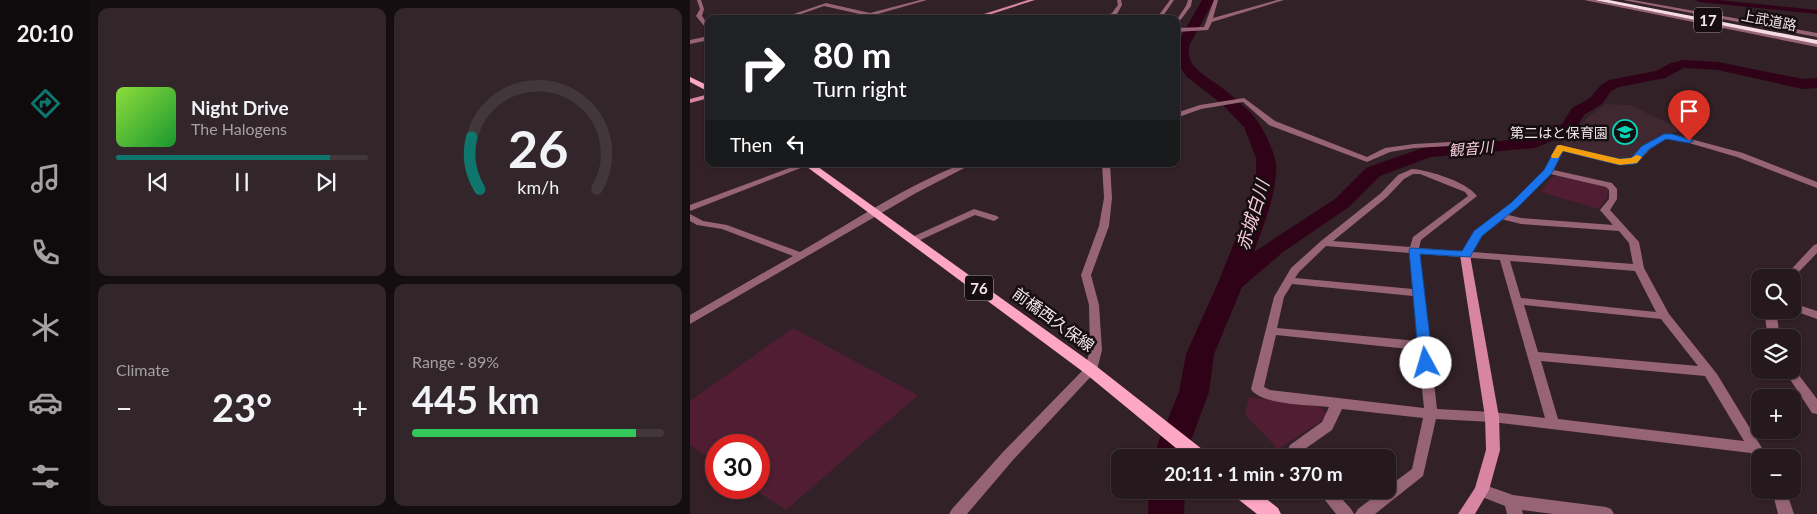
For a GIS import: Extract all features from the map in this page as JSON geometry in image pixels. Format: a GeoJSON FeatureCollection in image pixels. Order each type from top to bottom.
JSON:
{"type":"FeatureCollection","features":[{"type":"Feature","properties":{"kind":"highway","name":"上武道路"},"geometry":{"type":"LineString","coordinates":[[1598,0],[1817,40]]}},
{"type":"Feature","properties":{"kind":"highway","name":"上武道路"},"geometry":{"type":"LineString","coordinates":[[1614,0],[1817,40]]}},
{"type":"Feature","properties":{"kind":"main road"},"geometry":{"type":"LineString","coordinates":[[690,79],[705,88]]}},
{"type":"Feature","properties":{"kind":"main road","name":"前橋西久保線"},"geometry":{"type":"LineString","coordinates":[[812,167],[1091,370],[1190,449]]}},
{"type":"Feature","properties":{"kind":"main road"},"geometry":{"type":"LineString","coordinates":[[1253,499],[1272,514]]}},
{"type":"Feature","properties":{"kind":"street"},"geometry":{"type":"LineString","coordinates":[[699,0],[702,9],[699,16],[705,24]]}},
{"type":"Feature","properties":{"kind":"street"},"geometry":{"type":"LineString","coordinates":[[867,15],[925,0]]}},
{"type":"Feature","properties":{"kind":"street"},"geometry":{"type":"LineString","coordinates":[[983,15],[1033,0]]}},
{"type":"Feature","properties":{"kind":"street"},"geometry":{"type":"LineString","coordinates":[[1114,14],[1120,5],[1119,0]]}},
{"type":"Feature","properties":{"kind":"street"},"geometry":{"type":"LineString","coordinates":[[1161,15],[1172,0]]}},
{"type":"Feature","properties":{"kind":"street"},"geometry":{"type":"LineString","coordinates":[[1180,20],[1189,6],[1190,0]]}},
{"type":"Feature","properties":{"kind":"street"},"geometry":{"type":"LineString","coordinates":[[1180,30],[1206,29],[1216,0]]}},
{"type":"Feature","properties":{"kind":"street"},"geometry":{"type":"LineString","coordinates":[[1210,21],[1282,0]]}},
{"type":"Feature","properties":{"kind":"street"},"geometry":{"type":"LineString","coordinates":[[1586,0],[1817,40]]}},
{"type":"Feature","properties":{"kind":"street"},"geometry":{"type":"LineString","coordinates":[[1625,0],[1817,40]]}},
{"type":"Feature","properties":{"kind":"street"},"geometry":{"type":"LineString","coordinates":[[794,15],[825,5],[871,14]]}},
{"type":"Feature","properties":{"kind":"street"},"geometry":{"type":"LineString","coordinates":[[1784,33],[1779,42],[1817,51]]}},
{"type":"Feature","properties":{"kind":"street"},"geometry":{"type":"LineString","coordinates":[[690,42],[705,39]]}},
{"type":"Feature","properties":{"kind":"street"},"geometry":{"type":"LineString","coordinates":[[690,101],[705,97]]}},
{"type":"Feature","properties":{"kind":"street"},"geometry":{"type":"LineString","coordinates":[[1180,115],[1205,107],[1244,100],[1272,123],[1367,160],[1388,150],[1414,146],[1487,142]]}},
{"type":"Feature","properties":{"kind":"street"},"geometry":{"type":"LineString","coordinates":[[1466,514],[1482,490],[1493,450],[1492,417],[1466,255],[1477,234],[1514,205],[1548,171],[1560,147],[1620,162],[1634,161],[1645,148],[1664,137],[1672,136],[1740,155],[1817,185]]}},
{"type":"Feature","properties":{"kind":"street"},"geometry":{"type":"LineString","coordinates":[[690,208],[800,167]]}},
{"type":"Feature","properties":{"kind":"street"},"geometry":{"type":"LineString","coordinates":[[690,320],[946,173],[961,167]]}},
{"type":"Feature","properties":{"kind":"street"},"geometry":{"type":"LineString","coordinates":[[957,514],[1008,456],[1091,370],[1096,350],[1095,314],[1086,275],[1104,226],[1108,198],[1106,167]]}},
{"type":"Feature","properties":{"kind":"street"},"geometry":{"type":"LineString","coordinates":[[1363,514],[1418,472],[1431,414],[1414,250],[1416,239],[1472,196],[1468,190],[1421,172],[1412,171],[1401,176],[1384,195],[1324,243],[1295,270],[1279,297],[1258,389],[1267,395],[1431,414],[1492,417],[1553,424],[1751,452]]}},
{"type":"Feature","properties":{"kind":"street"},"geometry":{"type":"LineString","coordinates":[[1548,171],[1609,185],[1613,189],[1613,199],[1605,210],[1634,242],[1639,268],[1664,316],[1709,372],[1757,449]]}},
{"type":"Feature","properties":{"kind":"street"},"geometry":{"type":"LineString","coordinates":[[913,240],[974,212],[994,218]]}},
{"type":"Feature","properties":{"kind":"street"},"geometry":{"type":"LineString","coordinates":[[1500,216],[1521,221],[1621,228]]}},
{"type":"Feature","properties":{"kind":"street"},"geometry":{"type":"LineString","coordinates":[[690,218],[700,223],[724,227],[802,256]]}},
{"type":"Feature","properties":{"kind":"street"},"geometry":{"type":"LineString","coordinates":[[1324,243],[1639,268]]}},
{"type":"Feature","properties":{"kind":"street"},"geometry":{"type":"LineString","coordinates":[[1796,269],[1817,247]]}},
{"type":"Feature","properties":{"kind":"street"},"geometry":{"type":"LineString","coordinates":[[1504,257],[1553,424]]}},
{"type":"Feature","properties":{"kind":"street"},"geometry":{"type":"LineString","coordinates":[[1288,281],[1419,293]]}},
{"type":"Feature","properties":{"kind":"street"},"geometry":{"type":"LineString","coordinates":[[1517,301],[1664,316]]}},
{"type":"Feature","properties":{"kind":"street"},"geometry":{"type":"LineString","coordinates":[[1801,309],[1817,315]]}},
{"type":"Feature","properties":{"kind":"street"},"geometry":{"type":"LineString","coordinates":[[1271,331],[1424,346]]}},
{"type":"Feature","properties":{"kind":"street"},"geometry":{"type":"LineString","coordinates":[[1533,356],[1709,372]]}},
{"type":"Feature","properties":{"kind":"street"},"geometry":{"type":"LineString","coordinates":[[1796,379],[1817,409]]}},
{"type":"Feature","properties":{"kind":"street"},"geometry":{"type":"LineString","coordinates":[[1295,449],[1327,426],[1338,403]]}},
{"type":"Feature","properties":{"kind":"street"},"geometry":{"type":"LineString","coordinates":[[1482,490],[1514,508],[1606,514]]}},
{"type":"Feature","properties":{"kind":"street"},"geometry":{"type":"LineString","coordinates":[[1332,499],[1346,514]]}},
{"type":"Feature","properties":{"kind":"street"},"geometry":{"type":"LineString","coordinates":[[1782,499],[1786,514]]}},
{"type":"Feature","properties":{"kind":"shaded area","name":"第二はと保育園"},"geometry":{"type":"Polygon","coordinates":[[[1606,104],[1630,105],[1672,125],[1680,131],[1663,135],[1642,146],[1629,160],[1622,161],[1562,146],[1565,140],[1588,117],[1606,104]]]}},
{"type":"Feature","properties":{"kind":"shaded area"},"geometry":{"type":"Polygon","coordinates":[[[1558,176],[1603,185],[1608,189],[1607,198],[1599,209],[1540,192],[1552,177],[1558,176]]]}},
{"type":"Feature","properties":{"kind":"shaded area"},"geometry":{"type":"Polygon","coordinates":[[[793,328],[918,395],[786,510],[769,499],[770,434],[705,434],[705,455],[690,445],[690,401],[793,328]]]}},
{"type":"Feature","properties":{"kind":"shaded area"},"geometry":{"type":"Polygon","coordinates":[[[1249,397],[1320,407],[1327,413],[1320,422],[1278,449],[1245,415],[1249,397]]]}},
{"type":"Feature","properties":{"kind":"waterway","name":"赤城白川"},"geometry":{"type":"LineString","coordinates":[[1208,0],[1186,37],[1181,56],[1197,78],[1209,85],[1244,116],[1257,135],[1263,155],[1265,155],[1266,179],[1255,218],[1231,283]]}},
{"type":"Feature","properties":{"kind":"waterway"},"geometry":{"type":"LineString","coordinates":[[1699,0],[1817,12]]}},
{"type":"Feature","properties":{"kind":"waterway","name":"観音川"},"geometry":{"type":"LineString","coordinates":[[1231,283],[1275,247],[1342,203],[1373,172],[1428,152],[1529,144],[1568,128],[1578,112],[1596,101],[1606,88],[1614,83],[1660,75],[1683,64],[1718,66],[1803,84],[1817,83]]}},
{"type":"Feature","properties":{"kind":"waterway","name":"赤城白川"},"geometry":{"type":"LineString","coordinates":[[1173,449],[1194,392],[1200,354],[1231,283]]}},
{"type":"Feature","properties":{"kind":"waterway","name":"赤城白川"},"geometry":{"type":"LineString","coordinates":[[1166,514],[1167,499]]}},
{"type":"Feature","properties":{"kind":"slow traffic"},"geometry":{"type":"LineString","coordinates":[[1555,156],[1560,147],[1620,162],[1634,161],[1637,157]]}},
{"type":"Feature","properties":{"kind":"place","name":"第二はと保育園"},"geometry":{"type":"Point","coordinates":[1625,132]}},
{"type":"Feature","properties":{"kind":"route"},"geometry":{"type":"LineString","coordinates":[[1426,363],[1414,250],[1466,255],[1477,234],[1514,205],[1548,171],[1560,147],[1620,162],[1634,161],[1645,148],[1664,137],[1672,136],[1689,141]]}}]}
